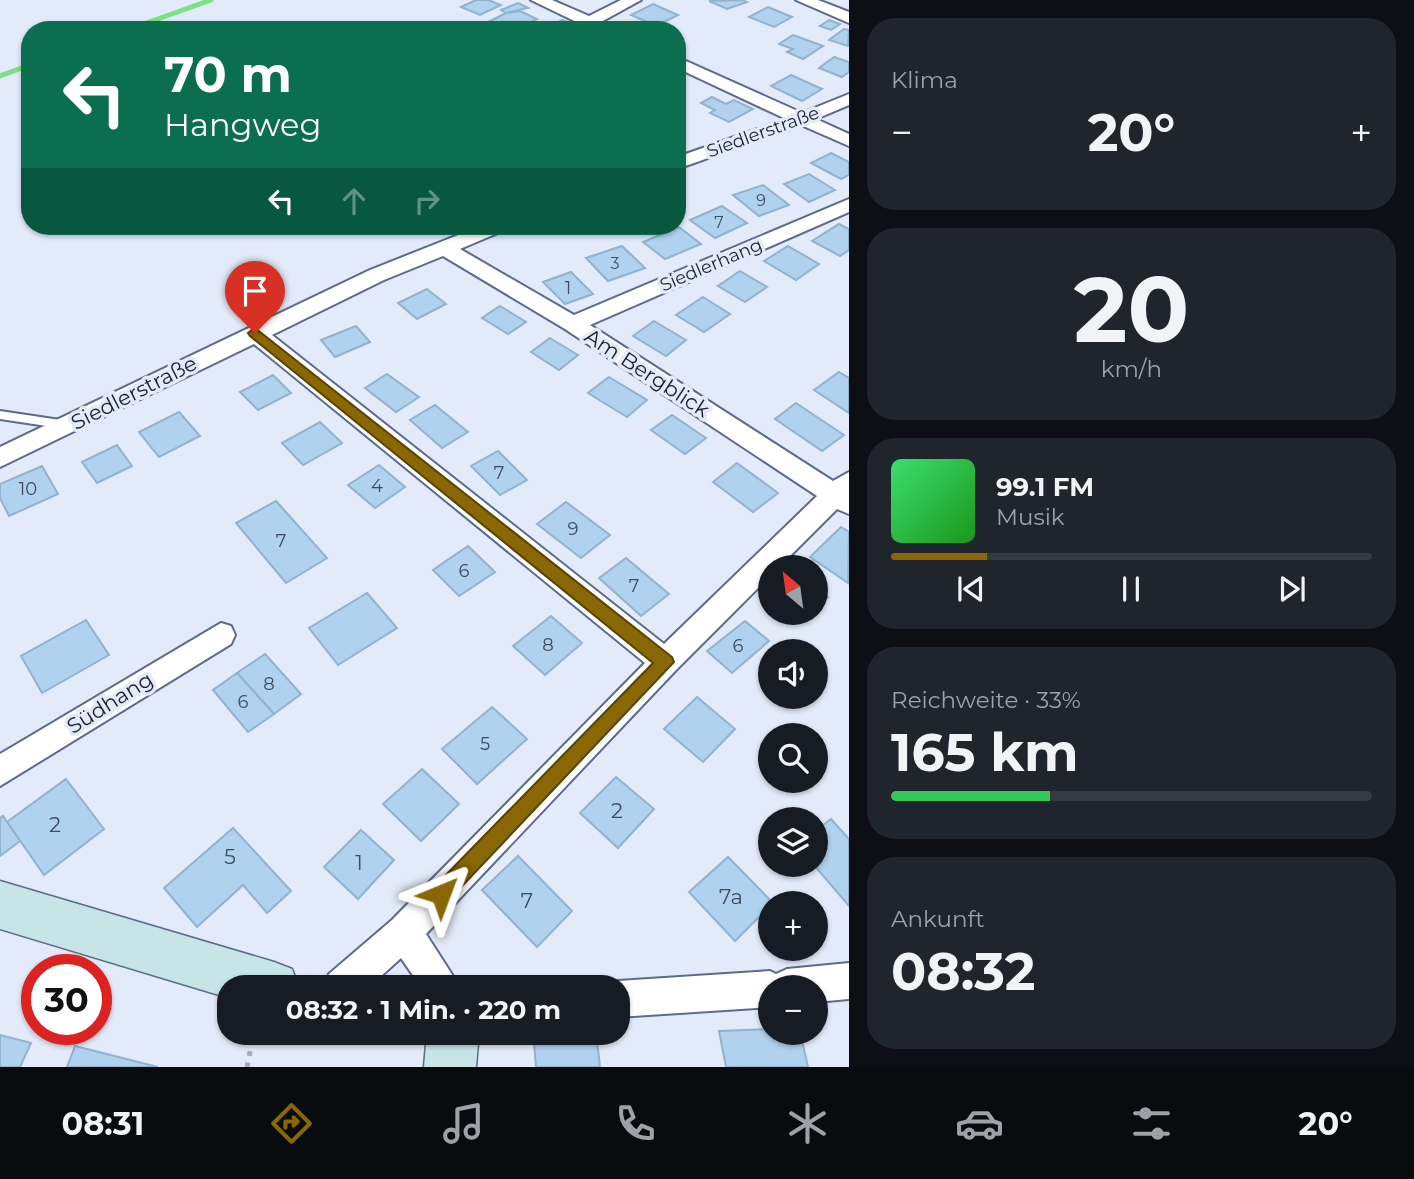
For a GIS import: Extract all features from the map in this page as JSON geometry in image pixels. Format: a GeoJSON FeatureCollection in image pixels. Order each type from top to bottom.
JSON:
{"type":"FeatureCollection","features":[{"type":"Feature","properties":{"kind":"street"},"geometry":{"type":"LineString","coordinates":[[539,0],[588,21]]}},
{"type":"Feature","properties":{"kind":"street"},"geometry":{"type":"LineString","coordinates":[[592,21],[633,0]]}},
{"type":"Feature","properties":{"kind":"street"},"geometry":{"type":"LineString","coordinates":[[804,0],[849,18]]}},
{"type":"Feature","properties":{"kind":"street"},"geometry":{"type":"LineString","coordinates":[[686,66],[849,141]]}},
{"type":"Feature","properties":{"kind":"street","name":"Siedlerstraße"},"geometry":{"type":"LineString","coordinates":[[686,160],[802,119],[849,99]]}},
{"type":"Feature","properties":{"kind":"street","name":"Siedlerhang"},"geometry":{"type":"LineString","coordinates":[[573,324],[849,205]]}},
{"type":"Feature","properties":{"kind":"street","name":"Siedlerstraße"},"geometry":{"type":"LineString","coordinates":[[0,458],[255,333],[474,235]]}},
{"type":"Feature","properties":{"kind":"street","name":"Am Bergblick"},"geometry":{"type":"LineString","coordinates":[[443,247],[573,324],[844,494]]}},
{"type":"Feature","properties":{"kind":"street"},"geometry":{"type":"LineString","coordinates":[[255,333],[665,662]]}},
{"type":"Feature","properties":{"kind":"street"},"geometry":{"type":"LineString","coordinates":[[356,975],[404,932],[665,662],[844,494]]}},
{"type":"Feature","properties":{"kind":"street","name":"Südhang"},"geometry":{"type":"LineString","coordinates":[[0,771],[221,635]]}},
{"type":"Feature","properties":{"kind":"street"},"geometry":{"type":"LineString","coordinates":[[0,905],[234,975]]}},
{"type":"Feature","properties":{"kind":"street"},"geometry":{"type":"LineString","coordinates":[[404,932],[434,975]]}},
{"type":"Feature","properties":{"kind":"street"},"geometry":{"type":"LineString","coordinates":[[828,983],[849,981]]}},
{"type":"Feature","properties":{"kind":"street"},"geometry":{"type":"LineString","coordinates":[[630,998],[758,990]]}},
{"type":"Feature","properties":{"kind":"street"},"geometry":{"type":"LineString","coordinates":[[450,1067],[452,1045]]}},
{"type":"Feature","properties":{"kind":"lane"},"geometry":{"type":"LineString","coordinates":[[0,415],[70,425]]}},
{"type":"Feature","properties":{"kind":"path"},"geometry":{"type":"LineString","coordinates":[[247,1067],[251,1045]]}},
{"type":"Feature","properties":{"kind":"building"},"geometry":{"type":"Polygon","coordinates":[[[476,0],[488,0],[501,5],[480,15],[461,7],[476,0]]]}},
{"type":"Feature","properties":{"kind":"building"},"geometry":{"type":"Polygon","coordinates":[[[709,1],[747,2],[727,9],[709,1]]]}},
{"type":"Feature","properties":{"kind":"building"},"geometry":{"type":"Polygon","coordinates":[[[518,3],[528,8],[506,13],[501,10],[518,3]]]}},
{"type":"Feature","properties":{"kind":"building"},"geometry":{"type":"Polygon","coordinates":[[[653,4],[678,15],[666,21],[645,21],[631,15],[653,4]]]}},
{"type":"Feature","properties":{"kind":"building"},"geometry":{"type":"Polygon","coordinates":[[[768,7],[792,17],[774,27],[749,17],[768,7]]]}},
{"type":"Feature","properties":{"kind":"building"},"geometry":{"type":"Polygon","coordinates":[[[520,11],[537,19],[490,21],[506,13],[520,11]]]}},
{"type":"Feature","properties":{"kind":"building"},"geometry":{"type":"Polygon","coordinates":[[[829,20],[840,24],[831,30],[820,26],[829,20]]]}},
{"type":"Feature","properties":{"kind":"building"},"geometry":{"type":"Polygon","coordinates":[[[844,29],[849,30],[848,46],[829,40],[844,29]]]}},
{"type":"Feature","properties":{"kind":"building"},"geometry":{"type":"Polygon","coordinates":[[[793,35],[823,46],[803,59],[787,52],[793,49],[779,44],[793,35]]]}},
{"type":"Feature","properties":{"kind":"building"},"geometry":{"type":"Polygon","coordinates":[[[834,57],[849,62],[849,72],[842,77],[819,68],[834,57]]]}},
{"type":"Feature","properties":{"kind":"building"},"geometry":{"type":"Polygon","coordinates":[[[791,75],[822,89],[802,101],[771,86],[791,75]]]}},
{"type":"Feature","properties":{"kind":"building"},"geometry":{"type":"Polygon","coordinates":[[[712,97],[726,104],[734,100],[753,109],[729,122],[710,113],[715,110],[701,103],[712,97]]]}},
{"type":"Feature","properties":{"kind":"building"},"geometry":{"type":"Polygon","coordinates":[[[831,153],[849,162],[849,175],[841,179],[811,163],[831,153]]]}},
{"type":"Feature","properties":{"kind":"building"},"geometry":{"type":"Polygon","coordinates":[[[809,174],[835,190],[809,202],[784,184],[809,174]]]}},
{"type":"Feature","properties":{"kind":"building"},"geometry":{"type":"Polygon","coordinates":[[[763,185],[789,205],[759,216],[733,195],[763,185]]]}},
{"type":"Feature","properties":{"kind":"building"},"geometry":{"type":"Polygon","coordinates":[[[722,206],[747,223],[715,238],[690,220],[722,206]]]}},
{"type":"Feature","properties":{"kind":"building"},"geometry":{"type":"Polygon","coordinates":[[[839,224],[849,229],[849,250],[840,256],[812,241],[839,224]]]}},
{"type":"Feature","properties":{"kind":"building"},"geometry":{"type":"Polygon","coordinates":[[[686,232],[701,244],[665,259],[643,242],[660,235],[686,235],[686,232]]]}},
{"type":"Feature","properties":{"kind":"building"},"geometry":{"type":"Polygon","coordinates":[[[622,246],[645,268],[608,281],[586,258],[622,246]]]}},
{"type":"Feature","properties":{"kind":"building"},"geometry":{"type":"Polygon","coordinates":[[[788,246],[819,264],[796,280],[764,261],[788,246]]]}},
{"type":"Feature","properties":{"kind":"building"},"geometry":{"type":"Polygon","coordinates":[[[740,271],[767,287],[745,302],[718,286],[740,271]]]}},
{"type":"Feature","properties":{"kind":"building"},"geometry":{"type":"Polygon","coordinates":[[[571,272],[593,294],[565,304],[543,282],[571,272]]]}},
{"type":"Feature","properties":{"kind":"building"},"geometry":{"type":"Polygon","coordinates":[[[427,289],[446,304],[417,319],[398,303],[427,289]]]}},
{"type":"Feature","properties":{"kind":"building"},"geometry":{"type":"Polygon","coordinates":[[[703,297],[730,314],[704,332],[676,315],[703,297]]]}},
{"type":"Feature","properties":{"kind":"building"},"geometry":{"type":"Polygon","coordinates":[[[500,306],[526,322],[508,334],[482,318],[500,306]]]}},
{"type":"Feature","properties":{"kind":"building"},"geometry":{"type":"Polygon","coordinates":[[[654,321],[686,340],[666,356],[633,336],[654,321]]]}},
{"type":"Feature","properties":{"kind":"building"},"geometry":{"type":"Polygon","coordinates":[[[356,326],[370,342],[335,357],[321,340],[356,326]]]}},
{"type":"Feature","properties":{"kind":"building"},"geometry":{"type":"Polygon","coordinates":[[[550,338],[578,355],[559,370],[531,352],[550,338]]]}},
{"type":"Feature","properties":{"kind":"building"},"geometry":{"type":"Polygon","coordinates":[[[839,372],[849,378],[849,413],[814,390],[839,372]]]}},
{"type":"Feature","properties":{"kind":"building"},"geometry":{"type":"Polygon","coordinates":[[[387,374],[419,397],[396,412],[365,388],[387,374]]]}},
{"type":"Feature","properties":{"kind":"building"},"geometry":{"type":"Polygon","coordinates":[[[273,375],[291,393],[258,410],[240,392],[273,375]]]}},
{"type":"Feature","properties":{"kind":"building"},"geometry":{"type":"Polygon","coordinates":[[[609,377],[647,400],[627,417],[588,393],[609,377]]]}},
{"type":"Feature","properties":{"kind":"building"},"geometry":{"type":"Polygon","coordinates":[[[796,403],[844,435],[822,451],[775,419],[796,403]]]}},
{"type":"Feature","properties":{"kind":"building"},"geometry":{"type":"Polygon","coordinates":[[[435,405],[468,432],[442,448],[410,420],[435,405]]]}},
{"type":"Feature","properties":{"kind":"building"},"geometry":{"type":"Polygon","coordinates":[[[179,412],[200,436],[159,457],[139,432],[179,412]]]}},
{"type":"Feature","properties":{"kind":"building"},"geometry":{"type":"Polygon","coordinates":[[[672,415],[706,438],[685,454],[651,430],[672,415]]]}},
{"type":"Feature","properties":{"kind":"building"},"geometry":{"type":"Polygon","coordinates":[[[320,422],[342,443],[303,465],[282,443],[320,422]]]}},
{"type":"Feature","properties":{"kind":"building"},"geometry":{"type":"Polygon","coordinates":[[[117,445],[132,466],[97,483],[82,462],[117,445]]]}},
{"type":"Feature","properties":{"kind":"building"},"geometry":{"type":"Polygon","coordinates":[[[498,451],[527,480],[500,495],[471,466],[498,451]]]}},
{"type":"Feature","properties":{"kind":"building"},"geometry":{"type":"Polygon","coordinates":[[[737,463],[778,493],[753,512],[713,482],[737,463]]]}},
{"type":"Feature","properties":{"kind":"building"},"geometry":{"type":"Polygon","coordinates":[[[379,465],[405,487],[375,508],[348,485],[379,465]]]}},
{"type":"Feature","properties":{"kind":"building"},"geometry":{"type":"Polygon","coordinates":[[[42,466],[58,494],[9,516],[0,498],[0,484],[42,466]]]}},
{"type":"Feature","properties":{"kind":"building"},"geometry":{"type":"Polygon","coordinates":[[[276,501],[327,558],[286,583],[236,523],[276,501]]]}},
{"type":"Feature","properties":{"kind":"building"},"geometry":{"type":"Polygon","coordinates":[[[566,502],[610,535],[581,558],[537,524],[566,502]]]}},
{"type":"Feature","properties":{"kind":"building"},"geometry":{"type":"Polygon","coordinates":[[[841,527],[849,532],[848,583],[828,569],[828,555],[812,555],[841,527]]]}},
{"type":"Feature","properties":{"kind":"building"},"geometry":{"type":"Polygon","coordinates":[[[468,546],[495,572],[459,596],[433,570],[468,546]]]}},
{"type":"Feature","properties":{"kind":"building"},"geometry":{"type":"Polygon","coordinates":[[[626,558],[669,594],[641,616],[599,578],[626,558]]]}},
{"type":"Feature","properties":{"kind":"building"},"geometry":{"type":"Polygon","coordinates":[[[367,593],[397,628],[338,665],[309,628],[367,593]]]}},
{"type":"Feature","properties":{"kind":"building"},"geometry":{"type":"Polygon","coordinates":[[[551,616],[582,643],[545,675],[513,646],[551,616]]]}},
{"type":"Feature","properties":{"kind":"building"},"geometry":{"type":"Polygon","coordinates":[[[86,620],[109,655],[42,693],[21,656],[86,620]]]}},
{"type":"Feature","properties":{"kind":"building"},"geometry":{"type":"Polygon","coordinates":[[[745,621],[767,639],[758,639],[758,651],[732,673],[707,651],[745,621]]]}},
{"type":"Feature","properties":{"kind":"building"},"geometry":{"type":"Polygon","coordinates":[[[265,654],[301,694],[274,714],[237,673],[265,654]]]}},
{"type":"Feature","properties":{"kind":"building"},"geometry":{"type":"Polygon","coordinates":[[[237,673],[274,714],[248,732],[213,690],[237,673]]]}},
{"type":"Feature","properties":{"kind":"building"},"geometry":{"type":"Polygon","coordinates":[[[697,697],[735,729],[703,762],[664,729],[697,697]]]}},
{"type":"Feature","properties":{"kind":"building"},"geometry":{"type":"Polygon","coordinates":[[[492,707],[527,739],[477,784],[442,749],[492,707]]]}},
{"type":"Feature","properties":{"kind":"building"},"geometry":{"type":"Polygon","coordinates":[[[422,769],[459,804],[421,841],[383,804],[422,769]]]}},
{"type":"Feature","properties":{"kind":"building"},"geometry":{"type":"Polygon","coordinates":[[[616,777],[654,809],[618,848],[580,813],[616,777]]]}},
{"type":"Feature","properties":{"kind":"building"},"geometry":{"type":"Polygon","coordinates":[[[66,779],[104,829],[44,875],[7,822],[66,779]]]}},
{"type":"Feature","properties":{"kind":"building"},"geometry":{"type":"Polygon","coordinates":[[[3,816],[20,841],[0,856],[0,818],[3,816]]]}},
{"type":"Feature","properties":{"kind":"building"},"geometry":{"type":"Polygon","coordinates":[[[831,819],[849,839],[849,906],[824,877],[828,877],[828,821],[831,819]]]}},
{"type":"Feature","properties":{"kind":"building"},"geometry":{"type":"Polygon","coordinates":[[[233,828],[291,891],[267,913],[243,885],[197,927],[164,888],[233,828]]]}},
{"type":"Feature","properties":{"kind":"building"},"geometry":{"type":"Polygon","coordinates":[[[361,830],[394,860],[358,899],[324,867],[361,830]]]}},
{"type":"Feature","properties":{"kind":"building"},"geometry":{"type":"Polygon","coordinates":[[[518,856],[572,911],[537,947],[482,890],[518,856]]]}},
{"type":"Feature","properties":{"kind":"building"},"geometry":{"type":"Polygon","coordinates":[[[728,857],[761,891],[758,891],[758,918],[735,941],[689,892],[728,857]]]}},
{"type":"Feature","properties":{"kind":"building"},"geometry":{"type":"Polygon","coordinates":[[[758,1029],[758,1045],[803,1045],[808,1067],[726,1067],[719,1031],[758,1029]]]}},
{"type":"Feature","properties":{"kind":"building"},"geometry":{"type":"Polygon","coordinates":[[[0,1035],[21,1040],[21,1045],[30,1045],[20,1067],[0,1067],[0,1035]]]}},
{"type":"Feature","properties":{"kind":"building"},"geometry":{"type":"Polygon","coordinates":[[[534,1045],[598,1045],[600,1067],[536,1067],[534,1045]]]}},
{"type":"Feature","properties":{"kind":"building"},"geometry":{"type":"Polygon","coordinates":[[[75,1046],[158,1067],[67,1067],[75,1046]]]}},
{"type":"Feature","properties":{"kind":"waterway"},"geometry":{"type":"LineString","coordinates":[[152,21],[211,0]]}},
{"type":"Feature","properties":{"kind":"waterway"},"geometry":{"type":"LineString","coordinates":[[0,76],[21,68]]}},
{"type":"Feature","properties":{"kind":"route"},"geometry":{"type":"LineString","coordinates":[[255,333],[665,662],[441,894]]}}]}
